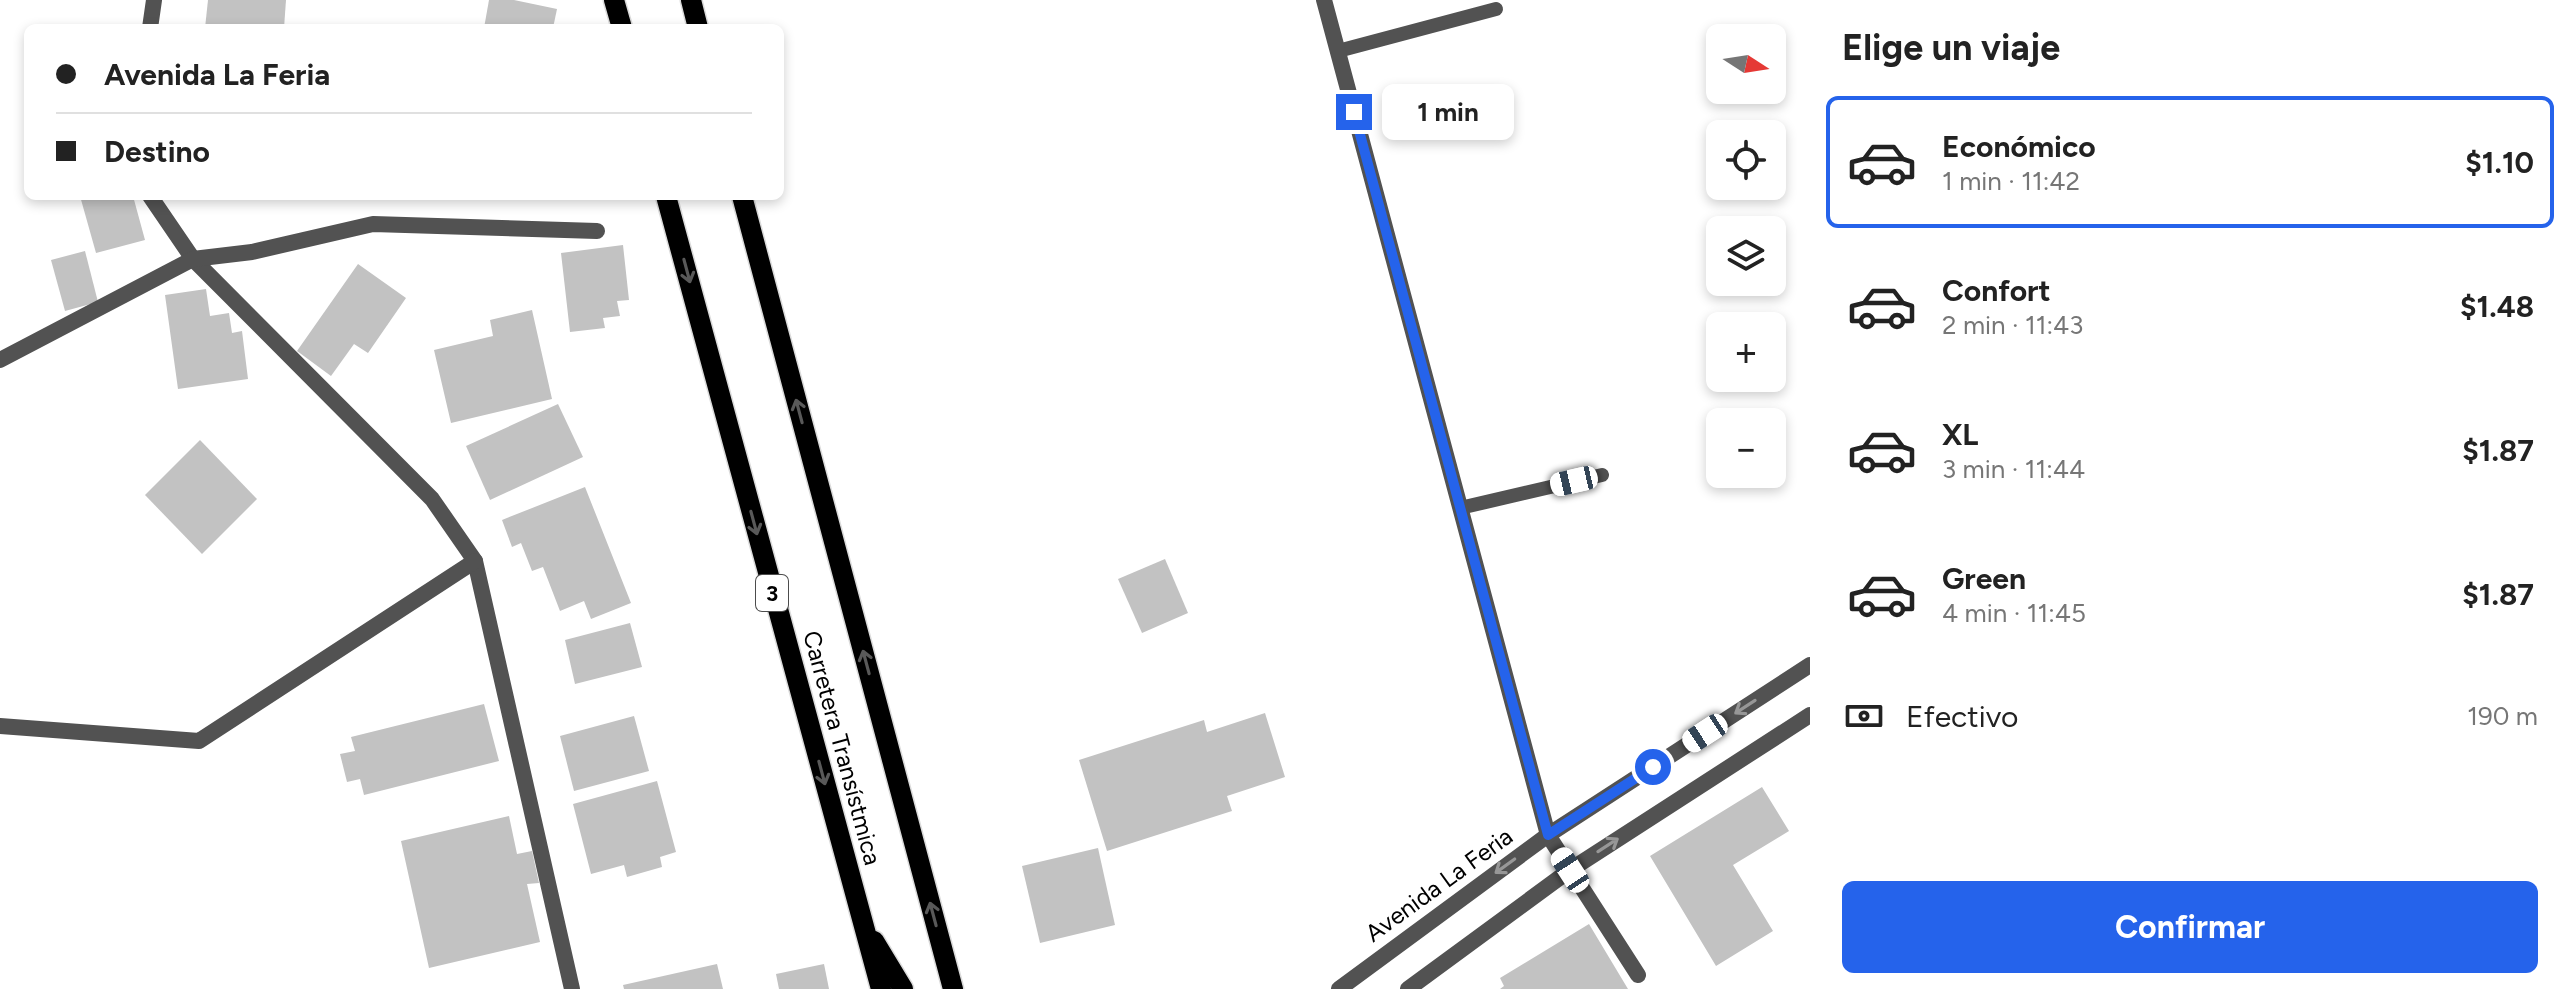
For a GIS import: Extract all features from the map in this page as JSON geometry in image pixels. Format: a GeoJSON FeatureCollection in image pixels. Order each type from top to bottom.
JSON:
{"type":"FeatureCollection","features":[{"type":"Feature","properties":{"kind":"main road"},"geometry":{"type":"LineString","coordinates":[[614,0],[621,24]]}},
{"type":"Feature","properties":{"kind":"main road"},"geometry":{"type":"LineString","coordinates":[[691,0],[697,24]]}},
{"type":"Feature","properties":{"kind":"main road","name":"Carretera Transístmica"},"geometry":{"type":"LineString","coordinates":[[667,200],[881,989]]}},
{"type":"Feature","properties":{"kind":"main road","name":"Carretera Transístmica"},"geometry":{"type":"LineString","coordinates":[[743,200],[953,989]]}},
{"type":"Feature","properties":{"kind":"main road"},"geometry":{"type":"LineString","coordinates":[[863,925],[903,989]]}},
{"type":"Feature","properties":{"kind":"street"},"geometry":{"type":"LineString","coordinates":[[151,24],[154,0]]}},
{"type":"Feature","properties":{"kind":"street"},"geometry":{"type":"LineString","coordinates":[[1324,0],[1548,835],[1638,975]]}},
{"type":"Feature","properties":{"kind":"street"},"geometry":{"type":"LineString","coordinates":[[153,200],[193,259],[432,499],[475,561],[572,989]]}},
{"type":"Feature","properties":{"kind":"street"},"geometry":{"type":"LineString","coordinates":[[0,360],[193,259],[252,252],[373,224],[597,231]]}},
{"type":"Feature","properties":{"kind":"street"},"geometry":{"type":"LineString","coordinates":[[0,726],[199,741],[475,561]]}},
{"type":"Feature","properties":{"kind":"street","name":"Avenida La Feria"},"geometry":{"type":"LineString","coordinates":[[1339,989],[1548,835],[1810,665]]}},
{"type":"Feature","properties":{"kind":"street"},"geometry":{"type":"LineString","coordinates":[[1408,989],[1570,870],[1810,715]]}},
{"type":"Feature","properties":{"kind":"lane"},"geometry":{"type":"LineString","coordinates":[[1338,51],[1496,9]]}},
{"type":"Feature","properties":{"kind":"lane"},"geometry":{"type":"LineString","coordinates":[[1460,508],[1602,475]]}},
{"type":"Feature","properties":{"kind":"building"},"geometry":{"type":"Polygon","coordinates":[[[208,0],[286,0],[284,24],[205,24],[208,0]]]}},
{"type":"Feature","properties":{"kind":"building"},"geometry":{"type":"Polygon","coordinates":[[[489,0],[514,0],[557,9],[554,24],[485,24],[489,0]]]}},
{"type":"Feature","properties":{"kind":"building"},"geometry":{"type":"Polygon","coordinates":[[[81,200],[134,200],[145,240],[96,253],[81,200]]]}},
{"type":"Feature","properties":{"kind":"building"},"geometry":{"type":"Polygon","coordinates":[[[623,245],[629,300],[617,301],[620,316],[603,318],[605,328],[570,332],[561,253],[623,245]]]}},
{"type":"Feature","properties":{"kind":"building"},"geometry":{"type":"Polygon","coordinates":[[[85,251],[98,302],[65,311],[51,260],[85,251]]]}},
{"type":"Feature","properties":{"kind":"building"},"geometry":{"type":"Polygon","coordinates":[[[358,264],[406,298],[368,353],[354,344],[331,376],[297,351],[358,264]]]}},
{"type":"Feature","properties":{"kind":"building"},"geometry":{"type":"Polygon","coordinates":[[[206,289],[210,316],[229,313],[232,333],[242,331],[248,379],[178,389],[165,295],[206,289]]]}},
{"type":"Feature","properties":{"kind":"building"},"geometry":{"type":"Polygon","coordinates":[[[532,310],[552,399],[451,423],[434,350],[493,336],[490,320],[532,310]]]}},
{"type":"Feature","properties":{"kind":"building"},"geometry":{"type":"Polygon","coordinates":[[[558,404],[583,457],[490,500],[466,446],[558,404]]]}},
{"type":"Feature","properties":{"kind":"building"},"geometry":{"type":"Polygon","coordinates":[[[200,440],[257,499],[202,554],[145,495],[200,440]]]}},
{"type":"Feature","properties":{"kind":"building"},"geometry":{"type":"Polygon","coordinates":[[[585,487],[631,603],[591,619],[584,601],[560,611],[543,567],[532,571],[521,543],[512,547],[502,520],[585,487]]]}},
{"type":"Feature","properties":{"kind":"building"},"geometry":{"type":"Polygon","coordinates":[[[1165,559],[1188,613],[1142,633],[1118,579],[1165,559]]]}},
{"type":"Feature","properties":{"kind":"building"},"geometry":{"type":"Polygon","coordinates":[[[630,623],[642,667],[575,684],[565,640],[630,623]]]}},
{"type":"Feature","properties":{"kind":"building"},"geometry":{"type":"Polygon","coordinates":[[[484,704],[499,761],[364,795],[360,779],[347,782],[340,754],[355,751],[351,737],[484,704]]]}},
{"type":"Feature","properties":{"kind":"building"},"geometry":{"type":"Polygon","coordinates":[[[1265,713],[1285,777],[1227,796],[1232,811],[1107,851],[1079,760],[1204,720],[1207,732],[1265,713]]]}},
{"type":"Feature","properties":{"kind":"building"},"geometry":{"type":"Polygon","coordinates":[[[634,716],[649,771],[574,791],[560,736],[634,716]]]}},
{"type":"Feature","properties":{"kind":"building"},"geometry":{"type":"Polygon","coordinates":[[[657,781],[676,852],[660,857],[662,867],[627,877],[624,865],[591,874],[573,804],[657,781]]]}},
{"type":"Feature","properties":{"kind":"building"},"geometry":{"type":"Polygon","coordinates":[[[1762,787],[1789,831],[1733,865],[1773,931],[1716,966],[1650,856],[1762,787]]]}},
{"type":"Feature","properties":{"kind":"building"},"geometry":{"type":"Polygon","coordinates":[[[509,816],[517,854],[532,851],[539,883],[527,884],[540,942],[429,968],[401,841],[509,816]]]}},
{"type":"Feature","properties":{"kind":"building"},"geometry":{"type":"Polygon","coordinates":[[[1098,848],[1115,925],[1040,943],[1022,866],[1098,848]]]}},
{"type":"Feature","properties":{"kind":"building"},"geometry":{"type":"Polygon","coordinates":[[[1589,924],[1628,989],[1500,989],[1504,986],[1500,978],[1589,924]]]}},
{"type":"Feature","properties":{"kind":"building"},"geometry":{"type":"Polygon","coordinates":[[[717,964],[723,989],[624,989],[623,985],[717,964]]]}},
{"type":"Feature","properties":{"kind":"building"},"geometry":{"type":"Polygon","coordinates":[[[824,964],[829,989],[779,989],[776,974],[824,964]]]}},
{"type":"Feature","properties":{"kind":"route"},"geometry":{"type":"LineString","coordinates":[[1354,112],[1548,835],[1653,767]]}}]}
